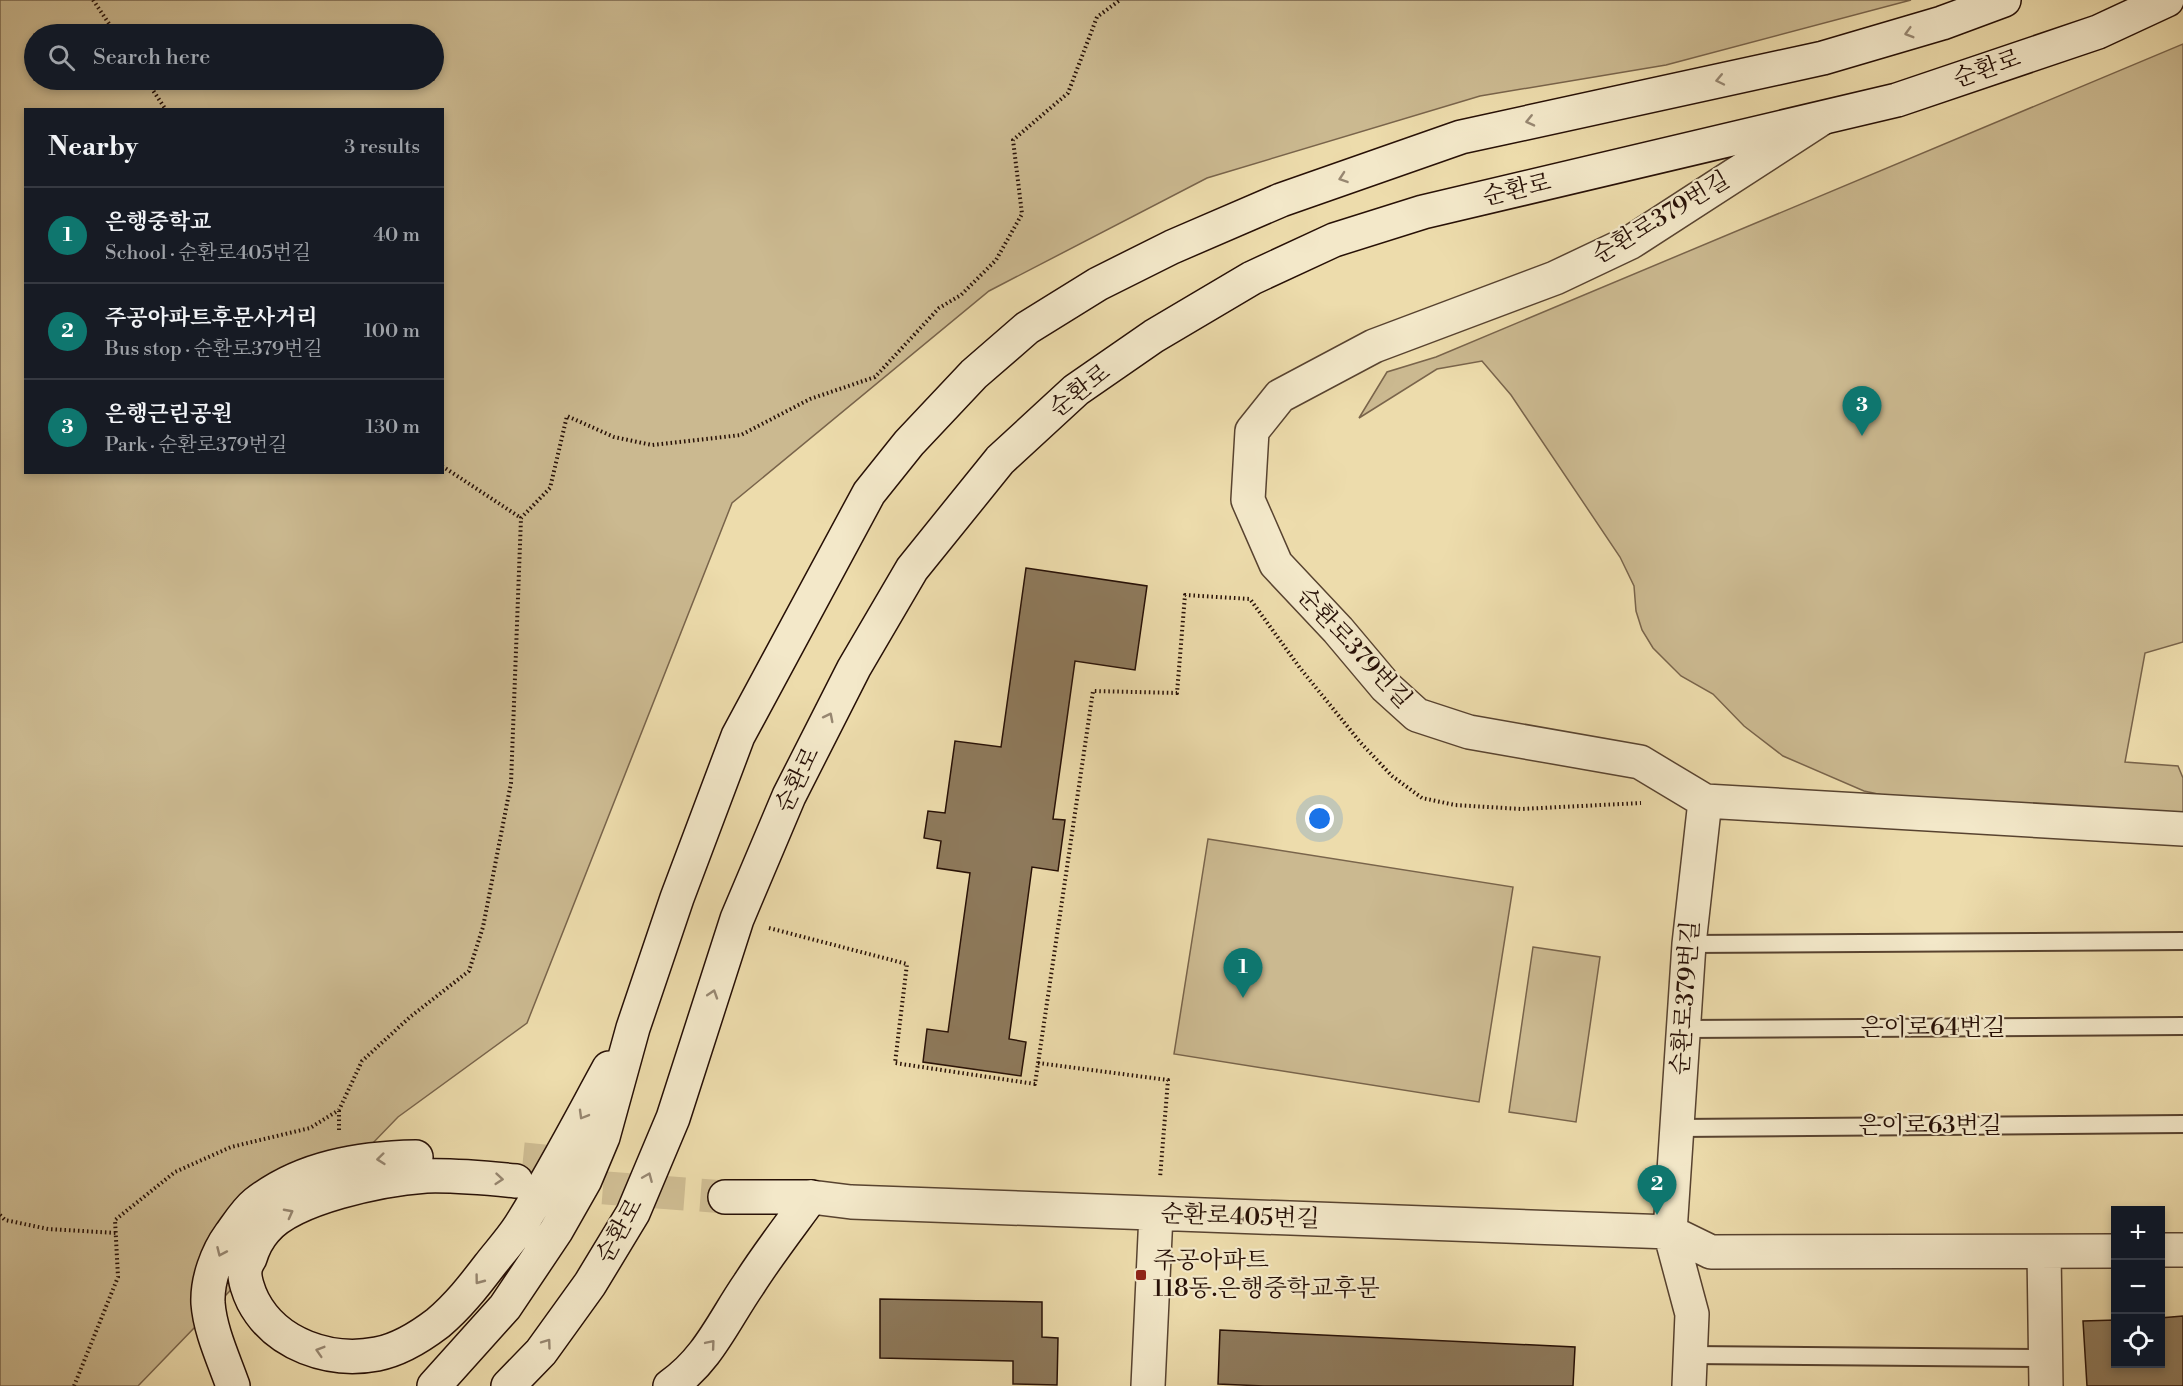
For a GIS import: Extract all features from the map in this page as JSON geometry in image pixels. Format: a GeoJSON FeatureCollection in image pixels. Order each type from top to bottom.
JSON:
{"type":"FeatureCollection","features":[{"type":"Feature","properties":{"kind":"main road"},"geometry":{"type":"LineString","coordinates":[[1942,23],[1982,0]]}},
{"type":"Feature","properties":{"kind":"main road"},"geometry":{"type":"LineString","coordinates":[[434,1386],[505,1307],[556,1231],[585,1180],[603,1137],[633,1028],[677,898],[738,736],[869,493],[909,443],[974,374],[1027,328],[1098,284],[1172,247],[1281,200],[1461,137],[1823,58],[1942,23],[2004,0]]}},
{"type":"Feature","properties":{"kind":"main road","name":"순환로"},"geometry":{"type":"LineString","coordinates":[[507,1386],[541,1352],[590,1284],[633,1213],[673,1118],[737,919],[789,796],[854,668],[912,569],[1000,460],[1076,390],[1154,336],[1252,278],[1334,240],[1423,212],[1897,100],[2098,32],[2167,0]]}},
{"type":"Feature","properties":{"kind":"main road"},"geometry":{"type":"LineString","coordinates":[[2098,32],[2183,8]]}},
{"type":"Feature","properties":{"kind":"main road","name":"순환로379번길"},"geometry":{"type":"LineString","coordinates":[[1690,1371],[1692,1314],[1670,1232],[1689,944],[1705,801],[1640,762],[1469,732],[1417,715],[1386,687],[1338,630],[1276,564],[1248,500],[1252,431],[1280,396],[1374,346],[1555,278],[1631,242],[1826,116]]}},
{"type":"Feature","properties":{"kind":"main road"},"geometry":{"type":"LineString","coordinates":[[1705,801],[2183,829]]}},
{"type":"Feature","properties":{"kind":"main road"},"geometry":{"type":"LineString","coordinates":[[233,1386],[214,1329],[208,1302],[212,1276],[221,1248],[255,1203],[279,1188],[316,1171],[338,1164],[401,1157],[460,1156],[520,1170],[383,1180],[348,1189],[313,1202],[285,1214],[265,1229],[254,1247],[245,1271],[250,1294],[261,1316],[280,1335],[325,1354],[348,1356],[378,1354],[404,1345],[436,1324],[465,1298],[519,1227],[633,1028]]}},
{"type":"Feature","properties":{"kind":"main road","name":"순환로405번길"},"geometry":{"type":"LineString","coordinates":[[728,1189],[863,1202],[1670,1232]]}},
{"type":"Feature","properties":{"kind":"main road"},"geometry":{"type":"LineString","coordinates":[[670,1386],[683,1377],[720,1334],[747,1286],[811,1197]]}},
{"type":"Feature","properties":{"kind":"main road"},"geometry":{"type":"LineString","coordinates":[[1148,1386],[1156,1214]]}},
{"type":"Feature","properties":{"kind":"main road"},"geometry":{"type":"LineString","coordinates":[[1670,1232],[1711,1252],[2111,1251]]}},
{"type":"Feature","properties":{"kind":"main road"},"geometry":{"type":"LineString","coordinates":[[2165,1250],[2183,1250]]}},
{"type":"Feature","properties":{"kind":"main road"},"geometry":{"type":"LineString","coordinates":[[2044,1252],[2045,1372]]}},
{"type":"Feature","properties":{"kind":"lane"},"geometry":{"type":"LineString","coordinates":[[1689,944],[2183,941]]}},
{"type":"Feature","properties":{"kind":"lane","name":"은이로64번길"},"geometry":{"type":"LineString","coordinates":[[1683,1029],[2183,1026]]}},
{"type":"Feature","properties":{"kind":"lane","name":"은이로63번길"},"geometry":{"type":"LineString","coordinates":[[1678,1128],[2183,1124]]}},
{"type":"Feature","properties":{"kind":"lane"},"geometry":{"type":"LineString","coordinates":[[1690,1371],[2045,1372]]}},
{"type":"Feature","properties":{"kind":"path"},"geometry":{"type":"LineString","coordinates":[[93,0],[109,24]]}},
{"type":"Feature","properties":{"kind":"path"},"geometry":{"type":"LineString","coordinates":[[75,1386],[118,1277],[115,1220],[175,1172],[231,1147],[310,1128],[339,1110],[362,1061],[410,1017],[469,971],[483,927],[511,783],[521,518],[550,488],[567,416],[614,437],[652,445],[741,435],[810,399],[875,377],[939,308],[961,295],[996,260],[1022,214],[1013,140],[1068,93],[1097,17],[1120,0]]}},
{"type":"Feature","properties":{"kind":"path"},"geometry":{"type":"LineString","coordinates":[[153,90],[165,108]]}},
{"type":"Feature","properties":{"kind":"path"},"geometry":{"type":"LineString","coordinates":[[444,467],[521,518]]}},
{"type":"Feature","properties":{"kind":"path"},"geometry":{"type":"LineString","coordinates":[[737,919],[907,964],[895,1063],[1035,1084],[1093,692],[1177,693],[1185,595],[1250,599],[1300,668],[1360,741],[1392,776],[1422,798],[1455,805],[1521,809],[1648,803]]}},
{"type":"Feature","properties":{"kind":"path"},"geometry":{"type":"LineString","coordinates":[[1038,1063],[1168,1080],[1162,1148]]}},
{"type":"Feature","properties":{"kind":"path"},"geometry":{"type":"LineString","coordinates":[[0,1215],[5,1220],[48,1229],[116,1233]]}},
{"type":"Feature","properties":{"kind":"shaded area"},"geometry":{"type":"Polygon","coordinates":[[[0,0],[1911,0],[1666,65],[1480,96],[1207,178],[989,291],[732,503],[527,1023],[398,1117],[138,1386],[0,1386],[0,0]]]}},
{"type":"Feature","properties":{"kind":"shaded area"},"geometry":{"type":"Polygon","coordinates":[[[2183,44],[2183,642],[2145,653],[2125,762],[2178,766],[2183,778],[2183,813],[1924,804],[1864,791],[1783,756],[1744,726],[1713,694],[1681,676],[1653,648],[1642,630],[1636,611],[1634,586],[1620,557],[1511,395],[1482,361],[1437,369],[1359,418],[1387,372],[1436,357],[2183,44]]]}},
{"type":"Feature","properties":{"kind":"shaded area"},"geometry":{"type":"Polygon","coordinates":[[[1208,839],[1513,887],[1479,1102],[1174,1054],[1208,839]]]}},
{"type":"Feature","properties":{"kind":"shaded area"},"geometry":{"type":"Polygon","coordinates":[[[1533,947],[1600,957],[1576,1122],[1509,1112],[1533,947]]]}},
{"type":"Feature","properties":{"kind":"building"},"geometry":{"type":"Polygon","coordinates":[[[1026,568],[1147,586],[1135,670],[1075,661],[1053,819],[1065,820],[1058,871],[1032,867],[1009,1039],[1026,1042],[1021,1076],[923,1062],[927,1029],[948,1032],[970,873],[937,868],[941,841],[924,838],[928,811],[945,813],[955,741],[1001,747],[1026,568]]]}},
{"type":"Feature","properties":{"kind":"building"},"geometry":{"type":"Polygon","coordinates":[[[880,1299],[1042,1302],[1042,1337],[1058,1338],[1057,1385],[1013,1384],[1013,1361],[880,1358],[880,1299]]]}},
{"type":"Feature","properties":{"kind":"building"},"geometry":{"type":"Polygon","coordinates":[[[2183,1316],[2183,1386],[2087,1386],[2083,1321],[2111,1320],[2111,1368],[2165,1368],[2165,1318],[2183,1316]]]}},
{"type":"Feature","properties":{"kind":"building"},"geometry":{"type":"Polygon","coordinates":[[[1220,1330],[1575,1347],[1573,1386],[1218,1384],[1220,1330]]]}},
{"type":"Feature","properties":{"kind":"tunnel"},"geometry":{"type":"LineString","coordinates":[[523,1159],[583,1165]]}},
{"type":"Feature","properties":{"kind":"tunnel"},"geometry":{"type":"LineString","coordinates":[[554,1184],[725,1197]]}},
{"type":"Feature","properties":{"kind":"place","name":"은행근린공원"},"geometry":{"type":"Point","coordinates":[1862,436]}},
{"type":"Feature","properties":{"kind":"place","name":"은행중학교"},"geometry":{"type":"Point","coordinates":[1243,998]}},
{"type":"Feature","properties":{"kind":"place","name":"주공아파트후문사거리"},"geometry":{"type":"Point","coordinates":[1657,1215]}},
{"type":"Feature","properties":{"kind":"place","name":"주공아파트 118동.은행중학교후문"},"geometry":{"type":"Point","coordinates":[1141,1275]}}]}
